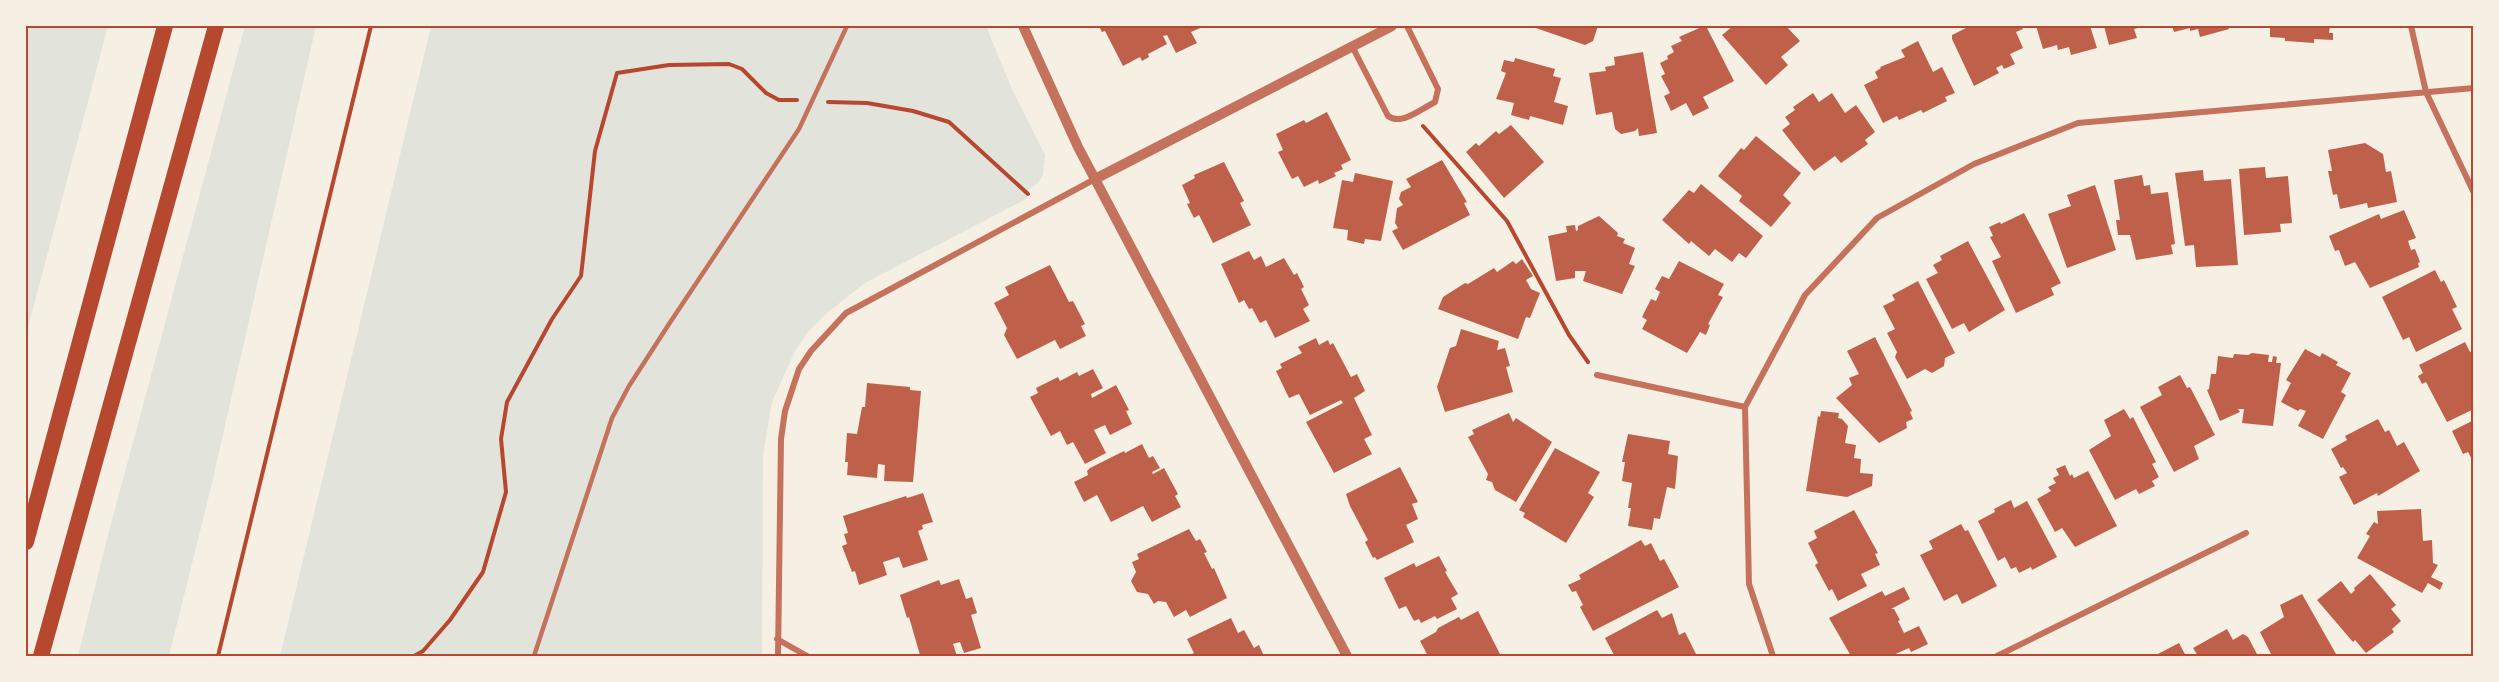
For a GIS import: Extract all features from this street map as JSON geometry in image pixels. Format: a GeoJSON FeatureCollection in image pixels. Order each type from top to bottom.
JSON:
{"type":"FeatureCollection","features":[{"type":"Feature","properties":{"kind":"highway"},"geometry":{"type":"LineString","coordinates":[[26,542],[165,26]]}},
{"type":"Feature","properties":{"kind":"highway"},"geometry":{"type":"LineString","coordinates":[[41,657],[216,26]]}},
{"type":"Feature","properties":{"kind":"street"},"geometry":{"type":"LineString","coordinates":[[1023,26],[1036,58],[1095,179],[1347,657]]}},
{"type":"Feature","properties":{"kind":"street"},"geometry":{"type":"LineString","coordinates":[[778,657],[781,439],[785,411],[790,390],[799,369],[811,351],[846,313],[1095,179],[1392,26]]}},
{"type":"Feature","properties":{"kind":"street"},"geometry":{"type":"LineString","coordinates":[[1352,46],[1388,116],[1394,120],[1401,120],[1435,102],[1438,89],[1407,26]]}},
{"type":"Feature","properties":{"kind":"street"},"geometry":{"type":"LineString","coordinates":[[2410,26],[2426,92],[2474,193]]}},
{"type":"Feature","properties":{"kind":"street"},"geometry":{"type":"LineString","coordinates":[[1773,657],[1749,584],[1745,407],[1806,295],[1877,218],[1974,164],[2078,123],[2474,88]]}},
{"type":"Feature","properties":{"kind":"street"},"geometry":{"type":"LineString","coordinates":[[1597,375],[1745,407]]}},
{"type":"Feature","properties":{"kind":"street"},"geometry":{"type":"LineString","coordinates":[[1997,657],[2246,533]]}},
{"type":"Feature","properties":{"kind":"street"},"geometry":{"type":"LineString","coordinates":[[777,639],[807,657]]}},
{"type":"Feature","properties":{"kind":"lane"},"geometry":{"type":"LineString","coordinates":[[534,657],[612,418],[629,386],[669,324],[799,129],[847,26]]}},
{"type":"Feature","properties":{"kind":"path"},"geometry":{"type":"LineString","coordinates":[[218,657],[371,26]]}},
{"type":"Feature","properties":{"kind":"path"},"geometry":{"type":"LineString","coordinates":[[414,657],[423,651],[450,621],[483,572],[506,492],[501,439],[507,402],[552,319],[581,276],[595,151],[617,73],[669,65],[729,64],[742,69],[766,93],[779,100],[867,103],[913,111],[949,122],[1028,194]]}},
{"type":"Feature","properties":{"kind":"path"},"geometry":{"type":"LineString","coordinates":[[1416,112],[1425,129],[1507,221],[1569,335],[1597,375]]}},
{"type":"Feature","properties":{"kind":"shaded area"},"geometry":{"type":"Polygon","coordinates":[[[26,26],[108,26],[26,335],[26,26]]]}},
{"type":"Feature","properties":{"kind":"shaded area"},"geometry":{"type":"Polygon","coordinates":[[[245,26],[316,26],[212,483],[169,656],[78,656],[104,550],[245,26]]]}},
{"type":"Feature","properties":{"kind":"shaded area"},"geometry":{"type":"Polygon","coordinates":[[[431,26],[986,26],[1011,87],[1045,155],[1043,175],[1038,183],[1025,192],[1028,198],[865,283],[827,313],[807,333],[795,351],[772,402],[763,456],[762,656],[280,656],[431,26]]]}},
{"type":"Feature","properties":{"kind":"building"},"geometry":{"type":"Polygon","coordinates":[[[1099,26],[1205,26],[1191,32],[1197,43],[1176,53],[1167,35],[1163,36],[1167,44],[1148,54],[1149,57],[1142,61],[1140,57],[1123,66],[1105,31],[1102,32],[1099,26]]]}},
{"type":"Feature","properties":{"kind":"building"},"geometry":{"type":"Polygon","coordinates":[[[1530,26],[1598,26],[1593,41],[1585,45],[1530,26]]]}},
{"type":"Feature","properties":{"kind":"building"},"geometry":{"type":"Polygon","coordinates":[[[1704,26],[1734,81],[1703,97],[1709,108],[1693,116],[1686,103],[1671,111],[1664,96],[1670,93],[1661,76],[1665,74],[1660,63],[1674,52],[1671,46],[1682,41],[1679,37],[1704,26]]]}},
{"type":"Feature","properties":{"kind":"building"},"geometry":{"type":"Polygon","coordinates":[[[1733,26],[1786,26],[1800,41],[1781,57],[1788,65],[1766,85],[1722,35],[1733,26]]]}},
{"type":"Feature","properties":{"kind":"building"},"geometry":{"type":"Polygon","coordinates":[[[1970,26],[2021,26],[2023,29],[2016,32],[2023,48],[2010,54],[2015,64],[2004,69],[2002,65],[1996,68],[1999,73],[1974,86],[1952,39],[1952,35],[1970,26]]]}},
{"type":"Feature","properties":{"kind":"building"},"geometry":{"type":"Polygon","coordinates":[[[2036,26],[2090,26],[2097,48],[2071,55],[2069,47],[2058,50],[2057,45],[2043,49],[2036,26]]]}},
{"type":"Feature","properties":{"kind":"building"},"geometry":{"type":"Polygon","coordinates":[[[2104,26],[2145,26],[2134,29],[2137,38],[2109,45],[2104,26]]]}},
{"type":"Feature","properties":{"kind":"building"},"geometry":{"type":"Polygon","coordinates":[[[2172,26],[2228,26],[2229,29],[2200,37],[2198,29],[2190,31],[2190,28],[2174,32],[2172,26]]]}},
{"type":"Feature","properties":{"kind":"building"},"geometry":{"type":"Polygon","coordinates":[[[2270,26],[2330,26],[2329,33],[2333,33],[2333,40],[2314,39],[2314,43],[2285,41],[2285,38],[2270,37],[2270,26]]]}},
{"type":"Feature","properties":{"kind":"building"},"geometry":{"type":"Polygon","coordinates":[[[1918,41],[1933,72],[1942,67],[1955,93],[1945,97],[1947,101],[1923,113],[1921,110],[1899,120],[1897,116],[1883,123],[1864,85],[1878,78],[1875,72],[1880,67],[1905,57],[1901,50],[1918,41]]]}},
{"type":"Feature","properties":{"kind":"building"},"geometry":{"type":"Polygon","coordinates":[[[1643,52],[1657,133],[1639,136],[1638,128],[1635,131],[1621,134],[1615,129],[1612,112],[1596,115],[1589,73],[1606,71],[1605,67],[1615,65],[1614,57],[1643,52]]]}},
{"type":"Feature","properties":{"kind":"building"},"geometry":{"type":"Polygon","coordinates":[[[1515,58],[1555,69],[1553,76],[1561,78],[1554,102],[1568,106],[1563,125],[1530,116],[1529,120],[1511,115],[1514,103],[1496,99],[1506,73],[1501,71],[1504,60],[1514,62],[1515,58]]]}},
{"type":"Feature","properties":{"kind":"building"},"geometry":{"type":"Polygon","coordinates":[[[1813,93],[1819,102],[1832,93],[1845,113],[1856,105],[1875,132],[1865,140],[1868,144],[1841,163],[1835,156],[1814,171],[1782,130],[1790,124],[1785,117],[1795,110],[1793,107],[1813,93]]]}},
{"type":"Feature","properties":{"kind":"building"},"geometry":{"type":"Polygon","coordinates":[[[1327,112],[1351,160],[1341,165],[1343,169],[1334,173],[1336,176],[1319,184],[1318,180],[1304,187],[1298,176],[1292,179],[1278,152],[1283,150],[1276,134],[1327,112]]]}},
{"type":"Feature","properties":{"kind":"building"},"geometry":{"type":"Polygon","coordinates":[[[1511,125],[1544,162],[1504,198],[1466,152],[1476,143],[1479,146],[1496,131],[1499,134],[1511,125]]]}},
{"type":"Feature","properties":{"kind":"building"},"geometry":{"type":"Polygon","coordinates":[[[1756,136],[1801,173],[1783,195],[1791,203],[1771,227],[1739,201],[1742,196],[1718,176],[1741,148],[1744,150],[1756,136]]]}},
{"type":"Feature","properties":{"kind":"building"},"geometry":{"type":"Polygon","coordinates":[[[2365,143],[2383,154],[2386,172],[2391,171],[2397,202],[2368,208],[2367,203],[2340,209],[2337,194],[2333,195],[2328,171],[2332,171],[2328,150],[2365,143]]]}},
{"type":"Feature","properties":{"kind":"building"},"geometry":{"type":"Polygon","coordinates":[[[1442,160],[1467,202],[1464,203],[1470,215],[1403,250],[1392,231],[1398,228],[1395,223],[1397,208],[1403,205],[1399,199],[1401,192],[1411,187],[1406,179],[1442,160]]]}},
{"type":"Feature","properties":{"kind":"building"},"geometry":{"type":"Polygon","coordinates":[[[1224,162],[1244,201],[1240,203],[1251,225],[1213,243],[1199,215],[1194,218],[1182,185],[1195,178],[1194,175],[1224,162]]]}},
{"type":"Feature","properties":{"kind":"building"},"geometry":{"type":"Polygon","coordinates":[[[2265,167],[2266,178],[2288,176],[2292,223],[2280,224],[2281,232],[2244,235],[2239,169],[2265,167]]]}},
{"type":"Feature","properties":{"kind":"building"},"geometry":{"type":"Polygon","coordinates":[[[2203,170],[2204,181],[2231,179],[2238,265],[2196,267],[2194,245],[2185,246],[2175,173],[2203,170]]]}},
{"type":"Feature","properties":{"kind":"building"},"geometry":{"type":"Polygon","coordinates":[[[1355,173],[1393,181],[1381,241],[1365,239],[1364,244],[1347,240],[1348,230],[1333,228],[1342,180],[1353,182],[1355,173]]]}},
{"type":"Feature","properties":{"kind":"building"},"geometry":{"type":"Polygon","coordinates":[[[2142,175],[2144,186],[2150,185],[2151,194],[2168,192],[2175,244],[2171,245],[2173,254],[2136,260],[2130,235],[2118,235],[2116,220],[2120,220],[2114,180],[2142,175]]]}},
{"type":"Feature","properties":{"kind":"building"},"geometry":{"type":"Polygon","coordinates":[[[1701,184],[1763,236],[1746,258],[1739,253],[1732,262],[1715,249],[1709,256],[1691,241],[1689,244],[1662,220],[1689,190],[1694,193],[1701,184]]]}},
{"type":"Feature","properties":{"kind":"building"},"geometry":{"type":"Polygon","coordinates":[[[2095,185],[2116,250],[2067,268],[2048,214],[2071,206],[2067,195],[2095,185]]]}},
{"type":"Feature","properties":{"kind":"building"},"geometry":{"type":"Polygon","coordinates":[[[2404,210],[2416,238],[2408,241],[2411,250],[2415,249],[2420,262],[2419,267],[2370,288],[2355,262],[2345,266],[2339,250],[2335,251],[2329,236],[2379,214],[2381,219],[2404,210]]]}},
{"type":"Feature","properties":{"kind":"building"},"geometry":{"type":"Polygon","coordinates":[[[2024,213],[2061,283],[2051,288],[2054,295],[2016,313],[1992,261],[2001,257],[1990,237],[1993,236],[1989,227],[2024,213]]]}},
{"type":"Feature","properties":{"kind":"building"},"geometry":{"type":"Polygon","coordinates":[[[1599,216],[1618,233],[1617,236],[1625,239],[1623,243],[1635,248],[1629,264],[1635,266],[1622,294],[1583,281],[1586,271],[1575,271],[1575,278],[1556,281],[1548,236],[1567,232],[1566,226],[1575,225],[1576,231],[1578,226],[1599,216]]]}},
{"type":"Feature","properties":{"kind":"building"},"geometry":{"type":"Polygon","coordinates":[[[1968,241],[2005,310],[1969,332],[1964,323],[1952,329],[1926,279],[1938,273],[1933,265],[1942,260],[1940,256],[1968,241]]]}},
{"type":"Feature","properties":{"kind":"building"},"geometry":{"type":"Polygon","coordinates":[[[1249,251],[1254,260],[1261,256],[1266,267],[1284,258],[1294,275],[1297,273],[1304,287],[1301,289],[1309,305],[1303,309],[1310,321],[1275,338],[1266,320],[1260,323],[1252,308],[1249,309],[1244,300],[1239,303],[1221,264],[1249,251]]]}},
{"type":"Feature","properties":{"kind":"building"},"geometry":{"type":"Polygon","coordinates":[[[1522,259],[1533,276],[1526,280],[1531,289],[1540,293],[1530,318],[1526,317],[1518,339],[1438,309],[1443,297],[1465,283],[1468,284],[1494,268],[1497,272],[1513,261],[1516,264],[1522,259]]]}},
{"type":"Feature","properties":{"kind":"building"},"geometry":{"type":"Polygon","coordinates":[[[1679,261],[1724,284],[1718,295],[1723,297],[1708,324],[1710,325],[1706,335],[1700,332],[1687,353],[1642,329],[1647,320],[1642,317],[1651,299],[1656,301],[1660,292],[1655,289],[1662,276],[1669,279],[1679,261]]]}},
{"type":"Feature","properties":{"kind":"building"},"geometry":{"type":"Polygon","coordinates":[[[1050,265],[1069,302],[1073,301],[1085,324],[1081,326],[1086,336],[1060,349],[1055,340],[1017,359],[1004,335],[1007,328],[994,303],[1009,295],[1005,287],[1050,265]]]}},
{"type":"Feature","properties":{"kind":"building"},"geometry":{"type":"Polygon","coordinates":[[[2435,270],[2441,282],[2444,280],[2457,307],[2452,309],[2462,329],[2416,352],[2409,337],[2403,340],[2382,297],[2435,270]]]}},
{"type":"Feature","properties":{"kind":"building"},"geometry":{"type":"Polygon","coordinates":[[[1918,281],[1955,353],[1945,358],[1944,366],[1932,373],[1925,369],[1907,379],[1895,357],[1897,352],[1887,333],[1895,329],[1883,306],[1895,300],[1892,295],[1918,281]]]}},
{"type":"Feature","properties":{"kind":"building"},"geometry":{"type":"Polygon","coordinates":[[[1461,329],[1499,341],[1497,350],[1505,348],[1510,366],[1506,367],[1513,392],[1445,412],[1437,387],[1450,348],[1456,346],[1461,329]]]}},
{"type":"Feature","properties":{"kind":"building"},"geometry":{"type":"Polygon","coordinates":[[[1875,337],[1912,411],[1910,412],[1913,419],[1906,422],[1907,428],[1879,443],[1836,398],[1852,385],[1849,378],[1859,374],[1847,351],[1875,337]]]}},
{"type":"Feature","properties":{"kind":"building"},"geometry":{"type":"Polygon","coordinates":[[[1316,338],[1319,345],[1328,340],[1330,345],[1333,343],[1351,377],[1357,374],[1365,391],[1354,398],[1372,435],[1364,439],[1372,454],[1334,473],[1306,422],[1343,403],[1341,400],[1310,415],[1299,394],[1289,398],[1276,371],[1282,368],[1280,364],[1302,353],[1298,347],[1316,338]]]}},
{"type":"Feature","properties":{"kind":"building"},"geometry":{"type":"Polygon","coordinates":[[[2465,342],[2470,352],[2474,350],[2474,409],[2447,422],[2426,382],[2422,384],[2418,376],[2423,373],[2419,365],[2465,342]]]}},
{"type":"Feature","properties":{"kind":"building"},"geometry":{"type":"Polygon","coordinates":[[[2305,349],[2320,357],[2322,353],[2338,362],[2336,365],[2351,373],[2341,392],[2346,395],[2323,439],[2298,426],[2306,411],[2300,409],[2298,411],[2281,402],[2291,383],[2286,380],[2305,349]]]}},
{"type":"Feature","properties":{"kind":"building"},"geometry":{"type":"Polygon","coordinates":[[[2234,354],[2269,355],[2268,362],[2272,362],[2273,356],[2277,357],[2276,363],[2281,363],[2273,426],[2242,423],[2244,409],[2238,409],[2240,412],[2220,421],[2207,390],[2211,374],[2216,374],[2218,356],[2233,358],[2234,354]]]}},
{"type":"Feature","properties":{"kind":"building"},"geometry":{"type":"Polygon","coordinates":[[[1093,369],[1103,388],[1091,394],[1092,398],[1116,385],[1129,410],[1126,411],[1132,424],[1110,435],[1105,425],[1094,430],[1106,453],[1085,464],[1073,442],[1067,445],[1060,431],[1051,436],[1030,397],[1038,393],[1036,388],[1058,377],[1060,381],[1077,372],[1079,376],[1093,369]]]}},
{"type":"Feature","properties":{"kind":"building"},"geometry":{"type":"Polygon","coordinates":[[[2180,375],[2187,388],[2190,387],[2215,435],[2194,446],[2199,459],[2174,472],[2140,407],[2162,395],[2158,387],[2180,375]]]}},
{"type":"Feature","properties":{"kind":"building"},"geometry":{"type":"Polygon","coordinates":[[[867,383],[910,387],[910,390],[921,391],[913,482],[884,481],[885,465],[878,464],[877,478],[847,475],[848,462],[845,462],[847,433],[857,434],[862,407],[865,407],[867,383]]]}},
{"type":"Feature","properties":{"kind":"building"},"geometry":{"type":"Polygon","coordinates":[[[2124,409],[2130,419],[2133,417],[2156,462],[2152,464],[2159,477],[2152,481],[2155,486],[2139,494],[2136,489],[2115,500],[2089,450],[2111,436],[2104,420],[2124,409]]]}},
{"type":"Feature","properties":{"kind":"building"},"geometry":{"type":"Polygon","coordinates":[[[1821,411],[1839,413],[1838,418],[1848,426],[1845,443],[1856,445],[1854,458],[1861,459],[1860,473],[1873,474],[1872,486],[1847,497],[1806,491],[1818,416],[1820,417],[1821,411]]]}},
{"type":"Feature","properties":{"kind":"building"},"geometry":{"type":"Polygon","coordinates":[[[1509,413],[1513,422],[1516,418],[1552,442],[1516,502],[1495,490],[1492,482],[1486,480],[1488,474],[1468,437],[1474,434],[1472,430],[1509,413]]]}},
{"type":"Feature","properties":{"kind":"building"},"geometry":{"type":"Polygon","coordinates":[[[2378,419],[2385,432],[2389,430],[2397,446],[2404,442],[2420,471],[2378,496],[2377,493],[2354,505],[2339,477],[2347,473],[2343,467],[2341,468],[2331,449],[2347,440],[2345,436],[2378,419]]]}},
{"type":"Feature","properties":{"kind":"building"},"geometry":{"type":"Polygon","coordinates":[[[2474,420],[2474,463],[2468,452],[2463,454],[2452,431],[2474,420]]]}},
{"type":"Feature","properties":{"kind":"building"},"geometry":{"type":"Polygon","coordinates":[[[1628,434],[1670,441],[1668,454],[1678,456],[1675,489],[1667,487],[1660,519],[1654,518],[1652,530],[1628,526],[1632,483],[1622,481],[1625,462],[1622,462],[1628,434]]]}},
{"type":"Feature","properties":{"kind":"building"},"geometry":{"type":"Polygon","coordinates":[[[1142,444],[1149,458],[1153,456],[1160,468],[1152,472],[1153,474],[1164,468],[1178,494],[1175,496],[1181,507],[1152,522],[1143,506],[1111,522],[1097,495],[1084,502],[1074,482],[1088,475],[1087,471],[1090,468],[1142,444]]]}},
{"type":"Feature","properties":{"kind":"building"},"geometry":{"type":"Polygon","coordinates":[[[1555,448],[1600,472],[1588,493],[1594,497],[1566,543],[1523,517],[1525,513],[1519,510],[1555,448]]]}},
{"type":"Feature","properties":{"kind":"building"},"geometry":{"type":"Polygon","coordinates":[[[2065,465],[2070,476],[2072,474],[2074,478],[2088,471],[2117,526],[2075,547],[2062,528],[2055,532],[2037,499],[2051,491],[2048,487],[2056,483],[2053,478],[2059,475],[2056,469],[2065,465]]]}},
{"type":"Feature","properties":{"kind":"building"},"geometry":{"type":"Polygon","coordinates":[[[1400,467],[1418,502],[1412,504],[1418,519],[1406,525],[1414,542],[1377,560],[1373,558],[1365,542],[1368,540],[1346,494],[1400,467]]]}},
{"type":"Feature","properties":{"kind":"building"},"geometry":{"type":"Polygon","coordinates":[[[923,493],[933,522],[922,525],[923,529],[918,531],[928,560],[903,568],[899,557],[883,562],[887,575],[859,585],[855,571],[852,572],[842,546],[847,544],[844,534],[848,533],[843,516],[906,496],[907,498],[923,493]]]}},
{"type":"Feature","properties":{"kind":"building"},"geometry":{"type":"Polygon","coordinates":[[[2011,500],[2014,508],[2027,501],[2057,557],[2032,570],[2031,567],[2019,573],[2016,567],[2011,569],[2005,557],[1998,561],[1978,521],[2011,500]]]}},
{"type":"Feature","properties":{"kind":"building"},"geometry":{"type":"Polygon","coordinates":[[[2421,509],[2423,541],[2432,540],[2433,563],[2438,565],[2431,577],[2443,583],[2440,590],[2428,583],[2422,593],[2357,558],[2370,536],[2366,534],[2374,522],[2378,524],[2377,511],[2421,509]]]}},
{"type":"Feature","properties":{"kind":"building"},"geometry":{"type":"Polygon","coordinates":[[[1854,510],[1878,553],[1875,554],[1880,565],[1861,574],[1867,586],[1838,601],[1832,589],[1829,591],[1815,565],[1818,563],[1808,543],[1817,538],[1814,531],[1854,510]]]}},
{"type":"Feature","properties":{"kind":"building"},"geometry":{"type":"Polygon","coordinates":[[[1961,524],[1965,531],[1968,530],[1997,586],[1962,604],[1957,594],[1944,601],[1920,555],[1933,549],[1929,541],[1961,524]]]}},
{"type":"Feature","properties":{"kind":"building"},"geometry":{"type":"Polygon","coordinates":[[[1189,529],[1196,541],[1200,539],[1207,552],[1204,553],[1212,569],[1214,568],[1227,598],[1190,617],[1186,610],[1174,617],[1166,602],[1158,601],[1154,604],[1148,594],[1137,592],[1131,581],[1136,572],[1132,562],[1139,559],[1137,554],[1189,529]]]}},
{"type":"Feature","properties":{"kind":"building"},"geometry":{"type":"Polygon","coordinates":[[[1641,540],[1645,546],[1651,543],[1660,561],[1664,559],[1679,587],[1593,631],[1580,607],[1583,605],[1576,591],[1572,592],[1568,585],[1581,579],[1579,575],[1641,540]]]}},
{"type":"Feature","properties":{"kind":"building"},"geometry":{"type":"Polygon","coordinates":[[[1439,556],[1458,594],[1451,598],[1457,609],[1437,619],[1435,616],[1421,623],[1419,619],[1414,621],[1406,606],[1399,609],[1384,578],[1414,563],[1416,567],[1439,556]]]}},
{"type":"Feature","properties":{"kind":"building"},"geometry":{"type":"Polygon","coordinates":[[[2370,574],[2396,605],[2391,609],[2401,621],[2392,629],[2394,632],[2366,653],[2355,640],[2353,642],[2317,600],[2341,581],[2351,594],[2354,588],[2370,574]]]}},
{"type":"Feature","properties":{"kind":"building"},"geometry":{"type":"Polygon","coordinates":[[[959,579],[966,599],[972,597],[977,613],[971,615],[981,648],[964,653],[960,642],[953,644],[957,656],[920,655],[900,595],[939,580],[941,585],[959,579]]]}},
{"type":"Feature","properties":{"kind":"building"},"geometry":{"type":"Polygon","coordinates":[[[1904,587],[1910,599],[1891,609],[1894,609],[1900,620],[1898,621],[1904,633],[1919,626],[1928,644],[1911,652],[1909,648],[1891,656],[1851,656],[1829,618],[1882,591],[1885,596],[1904,587]]]}},
{"type":"Feature","properties":{"kind":"building"},"geometry":{"type":"Polygon","coordinates":[[[2302,594],[2336,654],[2331,656],[2272,656],[2260,632],[2284,617],[2280,605],[2302,594]]]}},
{"type":"Feature","properties":{"kind":"building"},"geometry":{"type":"Polygon","coordinates":[[[1657,610],[1662,618],[1672,613],[1679,635],[1685,632],[1697,656],[1614,655],[1605,638],[1657,610]]]}},
{"type":"Feature","properties":{"kind":"building"},"geometry":{"type":"Polygon","coordinates":[[[1478,611],[1501,656],[1428,656],[1420,641],[1459,617],[1461,620],[1478,611]]]}},
{"type":"Feature","properties":{"kind":"building"},"geometry":{"type":"Polygon","coordinates":[[[1231,618],[1238,633],[1244,630],[1254,648],[1259,645],[1264,656],[1188,656],[1194,653],[1187,639],[1231,618]]]}},
{"type":"Feature","properties":{"kind":"building"},"geometry":{"type":"Polygon","coordinates":[[[2227,629],[2233,640],[2243,634],[2248,637],[2258,656],[2198,656],[2193,648],[2227,629]]]}},
{"type":"Feature","properties":{"kind":"building"},"geometry":{"type":"Polygon","coordinates":[[[2179,643],[2186,656],[2154,656],[2179,643]]]}}]}
